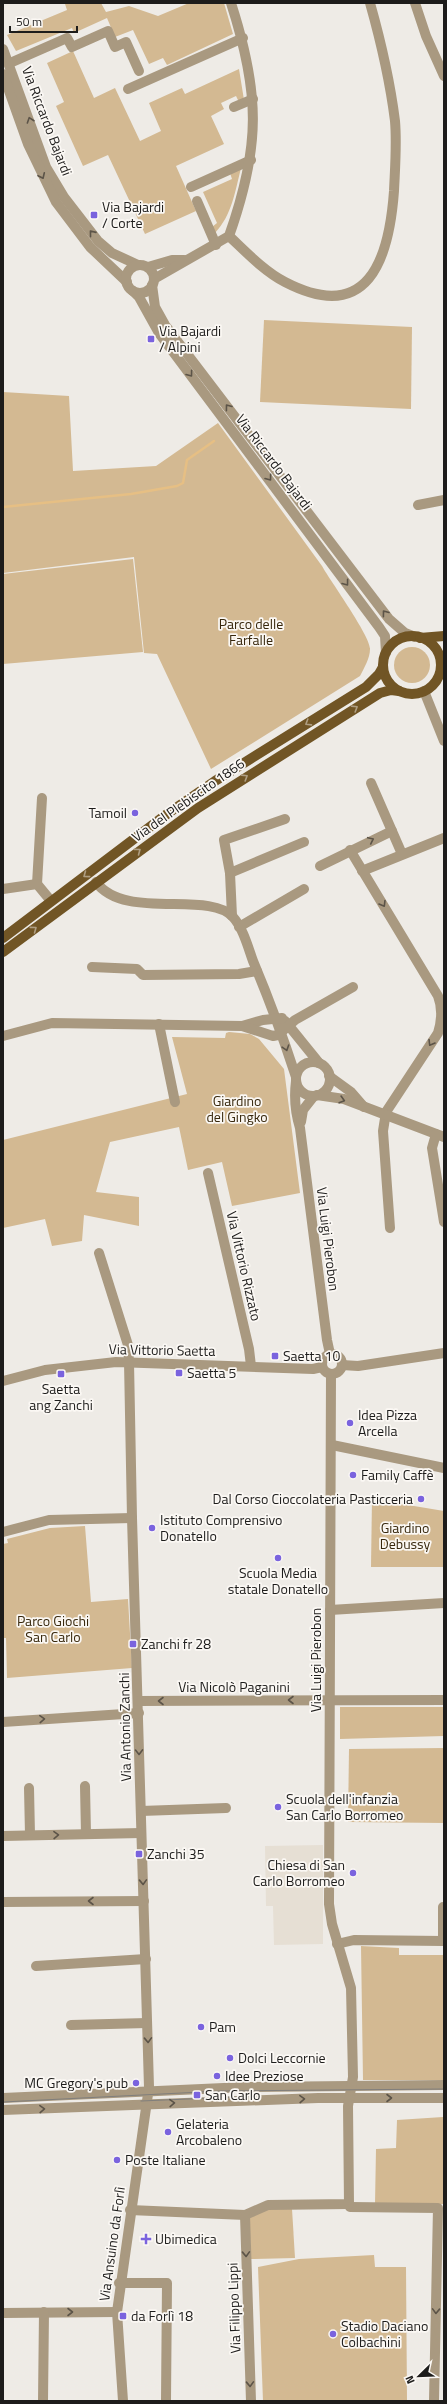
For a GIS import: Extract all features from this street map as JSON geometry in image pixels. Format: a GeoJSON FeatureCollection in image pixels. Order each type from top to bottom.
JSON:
{"type":"FeatureCollection","features":[{"type":"Feature","properties":{"kind":"main road"},"geometry":{"type":"LineString","coordinates":[[444,636],[401,638],[389,647],[386,653],[383,667],[385,677],[391,685],[399,691],[411,694],[424,692],[435,683],[444,658]]}},
{"type":"Feature","properties":{"kind":"main road"},"geometry":{"type":"LineString","coordinates":[[417,637],[427,641],[436,649],[440,660],[440,668]]}},
{"type":"Feature","properties":{"kind":"main road","name":"Via del Plebiscito 1866"},"geometry":{"type":"LineString","coordinates":[[3,938],[190,798],[366,687],[379,674],[383,667]]}},
{"type":"Feature","properties":{"kind":"main road","name":"Via del Plebiscito 1866"},"geometry":{"type":"LineString","coordinates":[[3,952],[96,882],[223,790],[380,693],[391,690],[399,691]]}},
{"type":"Feature","properties":{"kind":"street"},"geometry":{"type":"LineString","coordinates":[[134,291],[144,292],[153,282],[184,260],[216,245],[229,236],[240,207],[251,160],[254,133],[253,98],[243,38],[231,3]]}},
{"type":"Feature","properties":{"kind":"street"},"geometry":{"type":"LineString","coordinates":[[229,236],[284,282],[326,297],[338,297],[353,291],[365,283],[377,269],[385,247],[392,215],[396,162],[395,131],[383,48],[370,3]]}},
{"type":"Feature","properties":{"kind":"street"},"geometry":{"type":"LineString","coordinates":[[415,3],[426,36],[444,76]]}},
{"type":"Feature","properties":{"kind":"street"},"geometry":{"type":"LineString","coordinates":[[10,63],[67,38],[72,47],[108,31],[115,47],[126,42],[139,71]]}},
{"type":"Feature","properties":{"kind":"street"},"geometry":{"type":"LineString","coordinates":[[128,89],[243,38]]}},
{"type":"Feature","properties":{"kind":"street","name":"Via Riccardo Bajardi"},"geometry":{"type":"LineString","coordinates":[[3,49],[10,63],[46,167],[64,197],[98,241],[112,253],[143,266],[153,282],[155,307],[165,325],[390,619],[405,633],[417,637]]}},
{"type":"Feature","properties":{"kind":"street","name":"Via Riccardo Bajardi"},"geometry":{"type":"LineString","coordinates":[[3,74],[28,144],[56,202],[90,247],[127,282],[140,297],[159,333],[379,627],[384,636],[386,653]]}},
{"type":"Feature","properties":{"kind":"street"},"geometry":{"type":"LineString","coordinates":[[234,107],[253,98]]}},
{"type":"Feature","properties":{"kind":"street"},"geometry":{"type":"LineString","coordinates":[[191,187],[251,160]]}},
{"type":"Feature","properties":{"kind":"street"},"geometry":{"type":"LineString","coordinates":[[197,201],[216,245]]}},
{"type":"Feature","properties":{"kind":"street"},"geometry":{"type":"LineString","coordinates":[[127,282],[129,271],[143,266],[172,260],[184,260]]}},
{"type":"Feature","properties":{"kind":"street"},"geometry":{"type":"LineString","coordinates":[[418,505],[444,500]]}},
{"type":"Feature","properties":{"kind":"street"},"geometry":{"type":"LineString","coordinates":[[424,692],[444,741]]}},
{"type":"Feature","properties":{"kind":"street"},"geometry":{"type":"LineString","coordinates":[[371,783],[402,854]]}},
{"type":"Feature","properties":{"kind":"street"},"geometry":{"type":"LineString","coordinates":[[42,798],[37,884],[51,901]]}},
{"type":"Feature","properties":{"kind":"street"},"geometry":{"type":"LineString","coordinates":[[232,916],[230,873],[224,840],[285,818]]}},
{"type":"Feature","properties":{"kind":"street"},"geometry":{"type":"LineString","coordinates":[[320,866],[350,850],[392,831]]}},
{"type":"Feature","properties":{"kind":"street"},"geometry":{"type":"LineString","coordinates":[[362,870],[444,838]]}},
{"type":"Feature","properties":{"kind":"street"},"geometry":{"type":"LineString","coordinates":[[230,873],[304,842]]}},
{"type":"Feature","properties":{"kind":"street"},"geometry":{"type":"LineString","coordinates":[[350,850],[438,996],[441,1004],[441,1023],[438,1033],[385,1117],[383,1131],[390,1228]]}},
{"type":"Feature","properties":{"kind":"street"},"geometry":{"type":"LineString","coordinates":[[96,882],[104,891],[122,899],[144,903],[213,906],[232,916],[239,927],[269,998],[282,1024],[296,1079],[301,1091],[316,1096],[344,1099],[385,1117],[440,1135],[432,1148],[444,1222]]}},
{"type":"Feature","properties":{"kind":"street"},"geometry":{"type":"LineString","coordinates":[[3,889],[37,884]]}},
{"type":"Feature","properties":{"kind":"street"},"geometry":{"type":"LineString","coordinates":[[239,927],[304,889]]}},
{"type":"Feature","properties":{"kind":"street"},"geometry":{"type":"LineString","coordinates":[[92,967],[138,969],[143,976],[239,974],[258,971]]}},
{"type":"Feature","properties":{"kind":"street"},"geometry":{"type":"LineString","coordinates":[[3,1036],[52,1023],[242,1026],[282,1024],[353,987]]}},
{"type":"Feature","properties":{"kind":"street"},"geometry":{"type":"LineString","coordinates":[[159,1024],[175,1102]]}},
{"type":"Feature","properties":{"kind":"street"},"geometry":{"type":"LineString","coordinates":[[282,1024],[319,1063],[325,1067],[329,1076],[351,1092],[366,1109]]}},
{"type":"Feature","properties":{"kind":"street"},"geometry":{"type":"LineString","coordinates":[[242,1026],[273,1036],[282,1024]]}},
{"type":"Feature","properties":{"kind":"street"},"geometry":{"type":"LineString","coordinates":[[296,1079],[302,1066],[310,1062],[319,1063]]}},
{"type":"Feature","properties":{"kind":"street"},"geometry":{"type":"LineString","coordinates":[[316,1096],[326,1089],[329,1076]]}},
{"type":"Feature","properties":{"kind":"street","name":"Via Luigi Pierobon"},"geometry":{"type":"LineString","coordinates":[[296,1079],[294,1093],[330,1354]]}},
{"type":"Feature","properties":{"kind":"street","name":"Via Luigi Pierobon"},"geometry":{"type":"LineString","coordinates":[[300,1128],[302,1110],[316,1096]]}},
{"type":"Feature","properties":{"kind":"street","name":"Via Vittorio Rizzato"},"geometry":{"type":"LineString","coordinates":[[208,1173],[249,1349],[251,1366]]}},
{"type":"Feature","properties":{"kind":"street","name":"Via Antonio Zanchi"},"geometry":{"type":"LineString","coordinates":[[99,1253],[128,1345],[129,1362],[132,1518],[146,1959],[148,2091]]}},
{"type":"Feature","properties":{"kind":"street"},"geometry":{"type":"LineString","coordinates":[[342,1365],[358,1366],[444,1353]]}},
{"type":"Feature","properties":{"kind":"street"},"geometry":{"type":"LineString","coordinates":[[330,1354],[340,1358],[342,1365],[338,1372],[331,1374],[325,1372],[322,1366],[323,1358],[330,1354]]}},
{"type":"Feature","properties":{"kind":"street","name":"Via Vittorio Saetta"},"geometry":{"type":"LineString","coordinates":[[3,1381],[45,1370],[129,1362],[313,1369],[322,1366]]}},
{"type":"Feature","properties":{"kind":"street","name":"Via Luigi Pierobon"},"geometry":{"type":"LineString","coordinates":[[245,2215],[268,2205],[349,2204],[348,2106],[352,2092],[351,1988],[337,1944],[329,1904],[332,1445],[331,1374]]}},
{"type":"Feature","properties":{"kind":"street"},"geometry":{"type":"LineString","coordinates":[[332,1445],[444,1468]]}},
{"type":"Feature","properties":{"kind":"street"},"geometry":{"type":"LineString","coordinates":[[3,1532],[49,1520],[132,1518]]}},
{"type":"Feature","properties":{"kind":"street"},"geometry":{"type":"LineString","coordinates":[[330,1610],[444,1603]]}},
{"type":"Feature","properties":{"kind":"street","name":"Via Nicolò Paganini"},"geometry":{"type":"LineString","coordinates":[[138,1701],[444,1700]]}},
{"type":"Feature","properties":{"kind":"street"},"geometry":{"type":"LineString","coordinates":[[3,1722],[139,1713]]}},
{"type":"Feature","properties":{"kind":"street"},"geometry":{"type":"LineString","coordinates":[[85,1786],[86,1834]]}},
{"type":"Feature","properties":{"kind":"street"},"geometry":{"type":"LineString","coordinates":[[29,1788],[30,1836]]}},
{"type":"Feature","properties":{"kind":"street"},"geometry":{"type":"LineString","coordinates":[[141,1811],[226,1808]]}},
{"type":"Feature","properties":{"kind":"street"},"geometry":{"type":"LineString","coordinates":[[3,1836],[141,1833]]}},
{"type":"Feature","properties":{"kind":"street"},"geometry":{"type":"LineString","coordinates":[[3,1902],[144,1901]]}},
{"type":"Feature","properties":{"kind":"street"},"geometry":{"type":"LineString","coordinates":[[337,1944],[354,1940],[443,1941],[443,1907]]}},
{"type":"Feature","properties":{"kind":"street"},"geometry":{"type":"LineString","coordinates":[[36,1966],[146,1959]]}},
{"type":"Feature","properties":{"kind":"street"},"geometry":{"type":"LineString","coordinates":[[71,2025],[147,2023]]}},
{"type":"Feature","properties":{"kind":"street"},"geometry":{"type":"LineString","coordinates":[[3,2110],[147,2104],[444,2085]]}},
{"type":"Feature","properties":{"kind":"street"},"geometry":{"type":"LineString","coordinates":[[3,2098],[148,2091],[352,2092],[444,2098]]}},
{"type":"Feature","properties":{"kind":"street","name":"Via Ansuino da Forlì"},"geometry":{"type":"LineString","coordinates":[[122,2401],[117,2312],[119,2283],[148,2091]]}},
{"type":"Feature","properties":{"kind":"street"},"geometry":{"type":"LineString","coordinates":[[350,2206],[438,2208],[441,2244],[434,2401]]}},
{"type":"Feature","properties":{"kind":"street"},"geometry":{"type":"LineString","coordinates":[[130,2210],[245,2215]]}},
{"type":"Feature","properties":{"kind":"street","name":"Via Filippo Lippi"},"geometry":{"type":"LineString","coordinates":[[245,2215],[251,2401]]}},
{"type":"Feature","properties":{"kind":"street"},"geometry":{"type":"LineString","coordinates":[[119,2283],[167,2283],[166,2401]]}},
{"type":"Feature","properties":{"kind":"street"},"geometry":{"type":"LineString","coordinates":[[43,2401],[44,2312]]}},
{"type":"Feature","properties":{"kind":"street"},"geometry":{"type":"LineString","coordinates":[[3,2313],[117,2312]]}},
{"type":"Feature","properties":{"kind":"shaded area"},"geometry":{"type":"Polygon","coordinates":[[[323,1845],[323,1944],[274,1945],[273,1906],[266,1906],[265,1846],[323,1845]]]}},
{"type":"Feature","properties":{"kind":"green space"},"geometry":{"type":"Polygon","coordinates":[[[101,3],[106,12],[129,6],[158,16],[189,3],[224,3],[233,34],[167,65],[163,58],[149,64],[133,30],[115,37],[107,18],[74,33],[72,28],[16,51],[7,35],[67,10],[65,4],[101,3]]]}},
{"type":"Feature","properties":{"kind":"green space"},"geometry":{"type":"Polygon","coordinates":[[[73,51],[94,98],[115,88],[140,141],[161,131],[149,103],[182,88],[185,94],[239,69],[244,100],[239,102],[236,96],[221,103],[224,109],[211,116],[224,144],[176,166],[196,211],[145,234],[108,155],[83,166],[56,106],[64,102],[47,63],[73,51]]]}},
{"type":"Feature","properties":{"kind":"green space"},"geometry":{"type":"Polygon","coordinates":[[[241,168],[235,194],[229,211],[221,226],[215,233],[212,227],[217,223],[203,192],[232,179],[230,173],[241,168]]]}},
{"type":"Feature","properties":{"kind":"green space"},"geometry":{"type":"Polygon","coordinates":[[[264,320],[412,327],[411,409],[260,402],[264,320]]]}},
{"type":"Feature","properties":{"kind":"green space","name":"Parco delle Farfalle"},"geometry":{"type":"Polygon","coordinates":[[[3,392],[69,396],[73,471],[156,466],[218,423],[322,566],[364,633],[369,643],[370,652],[360,676],[211,769],[157,654],[144,653],[134,557],[3,573],[3,392]]]}},
{"type":"Feature","properties":{"kind":"green space"},"geometry":{"type":"Polygon","coordinates":[[[133,559],[143,652],[3,664],[3,574],[133,559]]]}},
{"type":"Feature","properties":{"kind":"green space"},"geometry":{"type":"Polygon","coordinates":[[[416,647],[425,652],[429,658],[429,672],[425,678],[416,683],[408,683],[399,678],[395,672],[394,661],[399,652],[405,648],[416,647]]]}},
{"type":"Feature","properties":{"kind":"green space","name":"Giardino del Gingko"},"geometry":{"type":"Polygon","coordinates":[[[226,1033],[250,1034],[259,1039],[284,1069],[300,1193],[232,1206],[222,1162],[188,1170],[179,1127],[110,1142],[96,1192],[139,1197],[139,1226],[84,1215],[82,1241],[52,1246],[45,1219],[3,1228],[3,1140],[187,1094],[172,1037],[225,1038],[226,1033]]]}},
{"type":"Feature","properties":{"kind":"green space","name":"Giardino Debussy"},"geometry":{"type":"Polygon","coordinates":[[[372,1499],[444,1511],[444,1567],[371,1567],[372,1499]]]}},
{"type":"Feature","properties":{"kind":"green space","name":"Parco Giochi San Carlo"},"geometry":{"type":"Polygon","coordinates":[[[85,1526],[91,1602],[128,1599],[132,1668],[7,1678],[6,1638],[3,1638],[3,1544],[8,1543],[7,1539],[50,1528],[85,1526]]]}},
{"type":"Feature","properties":{"kind":"green space"},"geometry":{"type":"Polygon","coordinates":[[[340,1707],[444,1707],[444,1736],[340,1739],[340,1707]]]}},
{"type":"Feature","properties":{"kind":"green space"},"geometry":{"type":"Polygon","coordinates":[[[444,1748],[444,1823],[348,1822],[349,1749],[444,1748]]]}},
{"type":"Feature","properties":{"kind":"green space"},"geometry":{"type":"Polygon","coordinates":[[[361,1946],[399,1948],[399,1955],[444,1955],[444,2080],[363,2080],[361,1946]]]}},
{"type":"Feature","properties":{"kind":"green space"},"geometry":{"type":"Polygon","coordinates":[[[443,2117],[444,2204],[375,2204],[376,2149],[396,2148],[397,2120],[443,2117]]]}},
{"type":"Feature","properties":{"kind":"green space"},"geometry":{"type":"Polygon","coordinates":[[[267,2209],[292,2209],[295,2258],[251,2259],[249,2217],[267,2209]]]}},
{"type":"Feature","properties":{"kind":"green space","name":"Stadio Daciano Colbachini"},"geometry":{"type":"Polygon","coordinates":[[[374,2255],[375,2267],[406,2267],[407,2401],[263,2401],[258,2267],[299,2259],[374,2255]]]}},
{"type":"Feature","properties":{"kind":"waterway"},"geometry":{"type":"LineString","coordinates":[[3,507],[131,494],[177,486],[183,483],[187,460],[214,441]]}},
{"type":"Feature","properties":{"kind":"tram line"},"geometry":{"type":"LineString","coordinates":[[3,2102],[221,2091],[444,2089]]}},
{"type":"Feature","properties":{"kind":"tram line"},"geometry":{"type":"LineString","coordinates":[[141,2101],[259,2096]]}},
{"type":"Feature","properties":{"kind":"place","name":"Via Bajardi / Corte"},"geometry":{"type":"Point","coordinates":[94,215]}},
{"type":"Feature","properties":{"kind":"place","name":"Via Bajardi / Alpini"},"geometry":{"type":"Point","coordinates":[151,339]}},
{"type":"Feature","properties":{"kind":"place","name":"Tamoil"},"geometry":{"type":"Point","coordinates":[135,813]}},
{"type":"Feature","properties":{"kind":"place","name":"Saetta 10"},"geometry":{"type":"Point","coordinates":[275,1356]}},
{"type":"Feature","properties":{"kind":"place","name":"Saetta 5"},"geometry":{"type":"Point","coordinates":[179,1373]}},
{"type":"Feature","properties":{"kind":"place","name":"Saetta ang Zanchi"},"geometry":{"type":"Point","coordinates":[61,1374]}},
{"type":"Feature","properties":{"kind":"place","name":"Idea Pizza Arcella"},"geometry":{"type":"Point","coordinates":[350,1423]}},
{"type":"Feature","properties":{"kind":"place","name":"Family Caffè"},"geometry":{"type":"Point","coordinates":[353,1475]}},
{"type":"Feature","properties":{"kind":"place","name":"Dal Corso Cioccolateria Pasticceria"},"geometry":{"type":"Point","coordinates":[421,1499]}},
{"type":"Feature","properties":{"kind":"place","name":"Istituto Comprensivo Donatello"},"geometry":{"type":"Point","coordinates":[152,1528]}},
{"type":"Feature","properties":{"kind":"place","name":"Scuola Media statale Donatello"},"geometry":{"type":"Point","coordinates":[278,1558]}},
{"type":"Feature","properties":{"kind":"place","name":"Zanchi fr 28"},"geometry":{"type":"Point","coordinates":[133,1644]}},
{"type":"Feature","properties":{"kind":"place","name":"Scuola dell'infanzia San Carlo Borromeo"},"geometry":{"type":"Point","coordinates":[278,1807]}},
{"type":"Feature","properties":{"kind":"place","name":"Zanchi 35"},"geometry":{"type":"Point","coordinates":[139,1854]}},
{"type":"Feature","properties":{"kind":"place","name":"Chiesa di San Carlo Borromeo"},"geometry":{"type":"Point","coordinates":[353,1873]}},
{"type":"Feature","properties":{"kind":"place","name":"Pam"},"geometry":{"type":"Point","coordinates":[201,2027]}},
{"type":"Feature","properties":{"kind":"place","name":"Dolci Leccornie"},"geometry":{"type":"Point","coordinates":[230,2058]}},
{"type":"Feature","properties":{"kind":"place","name":"Idee Preziose"},"geometry":{"type":"Point","coordinates":[217,2076]}},
{"type":"Feature","properties":{"kind":"place","name":"MC Gregory's pub"},"geometry":{"type":"Point","coordinates":[136,2083]}},
{"type":"Feature","properties":{"kind":"place","name":"San Carlo"},"geometry":{"type":"Point","coordinates":[197,2095]}},
{"type":"Feature","properties":{"kind":"place","name":"Gelateria Arcobaleno"},"geometry":{"type":"Point","coordinates":[168,2132]}},
{"type":"Feature","properties":{"kind":"place","name":"Poste Italiane"},"geometry":{"type":"Point","coordinates":[117,2160]}},
{"type":"Feature","properties":{"kind":"place","name":"Ubimedica"},"geometry":{"type":"Point","coordinates":[146,2239]}},
{"type":"Feature","properties":{"kind":"place","name":"da Forlì 18"},"geometry":{"type":"Point","coordinates":[123,2316]}},
{"type":"Feature","properties":{"kind":"place","name":"Stadio Daciano Colbachini"},"geometry":{"type":"Point","coordinates":[333,2334]}}]}
